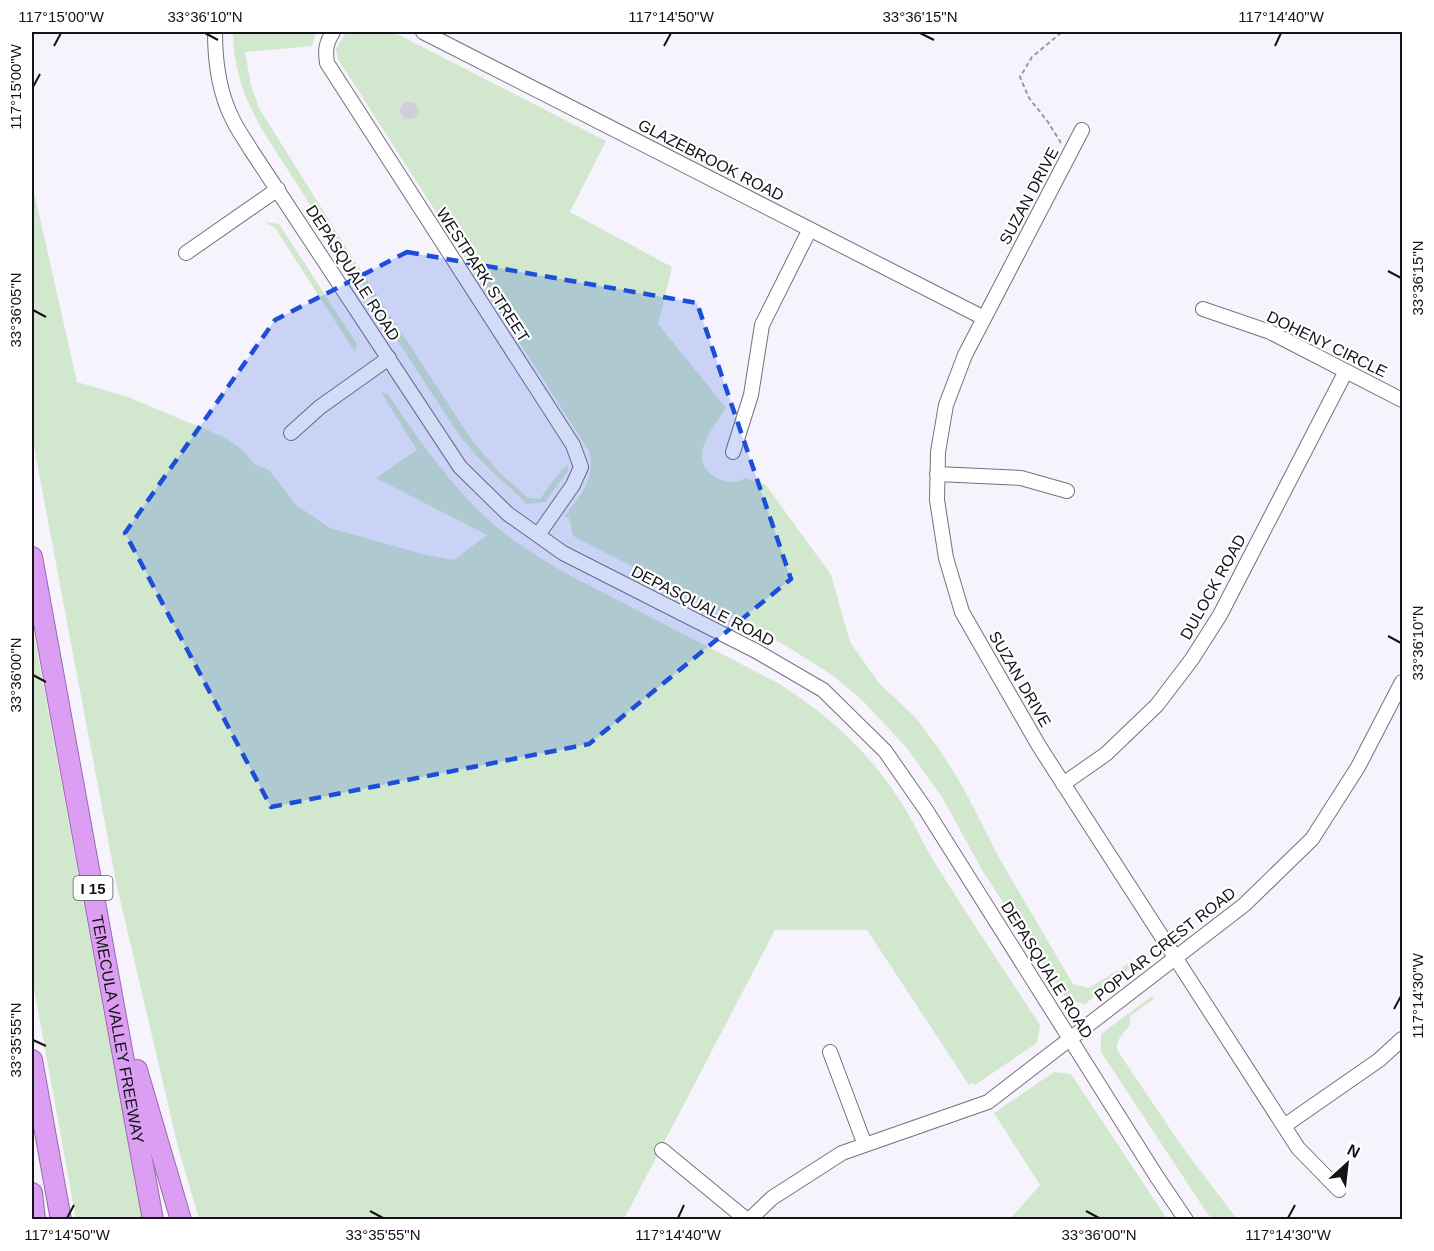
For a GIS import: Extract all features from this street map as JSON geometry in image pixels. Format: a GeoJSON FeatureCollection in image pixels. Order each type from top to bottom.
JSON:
{"type":"FeatureCollection","features":[{"type":"Feature","properties":{"kind":"highway","name":"TEMECULA VALLEY FREEWAY"},"geometry":{"type":"LineString","coordinates":[[32,557],[153,1220]]}},
{"type":"Feature","properties":{"kind":"highway"},"geometry":{"type":"LineString","coordinates":[[109,975],[181,1220]]}},
{"type":"Feature","properties":{"kind":"highway"},"geometry":{"type":"LineString","coordinates":[[32,1065],[61,1220]]}},
{"type":"Feature","properties":{"kind":"highway"},"geometry":{"type":"LineString","coordinates":[[32,1193],[35,1220]]}},
{"type":"Feature","properties":{"kind":"street","name":"DEPASQUALE ROAD"},"geometry":{"type":"LineString","coordinates":[[215,32],[215,50],[221,86],[231,118],[460,467],[508,514],[563,553],[756,651],[823,690],[885,751],[926,810],[1186,1220]]}},
{"type":"Feature","properties":{"kind":"street","name":"WESTPARK STREET"},"geometry":{"type":"LineString","coordinates":[[333,32],[326,44],[327,63],[573,446],[581,467],[573,485],[537,535]]}},
{"type":"Feature","properties":{"kind":"street","name":"GLAZEBROOK ROAD"},"geometry":{"type":"LineString","coordinates":[[423,32],[984,318]]}},
{"type":"Feature","properties":{"kind":"street","name":"SUZAN DRIVE"},"geometry":{"type":"LineString","coordinates":[[1082,130],[965,355],[946,405],[938,452],[937,474],[937,500],[946,558],[962,612],[998,677],[1063,784],[1298,1148],[1340,1190]]}},
{"type":"Feature","properties":{"kind":"street"},"geometry":{"type":"LineString","coordinates":[[186,253],[278,189]]}},
{"type":"Feature","properties":{"kind":"street"},"geometry":{"type":"LineString","coordinates":[[733,452],[751,395],[762,325],[810,229]]}},
{"type":"Feature","properties":{"kind":"street","name":"DOHENY CIRCLE"},"geometry":{"type":"LineString","coordinates":[[1203,309],[1270,332],[1402,400]]}},
{"type":"Feature","properties":{"kind":"street"},"geometry":{"type":"LineString","coordinates":[[291,433],[320,407],[389,358]]}},
{"type":"Feature","properties":{"kind":"street","name":"DULOCK ROAD"},"geometry":{"type":"LineString","coordinates":[[1063,784],[1106,754],[1156,705],[1192,658],[1220,615],[1346,371]]}},
{"type":"Feature","properties":{"kind":"street"},"geometry":{"type":"LineString","coordinates":[[937,474],[1021,478],[1068,491]]}},
{"type":"Feature","properties":{"kind":"street","name":"POPLAR CREST ROAD"},"geometry":{"type":"LineString","coordinates":[[748,1220],[772,1198],[842,1153],[988,1102],[1244,905],[1312,839],[1358,767],[1402,682]]}},
{"type":"Feature","properties":{"kind":"street"},"geometry":{"type":"LineString","coordinates":[[1284,1126],[1379,1060],[1402,1039]]}},
{"type":"Feature","properties":{"kind":"street"},"geometry":{"type":"LineString","coordinates":[[830,1052],[865,1145]]}},
{"type":"Feature","properties":{"kind":"street"},"geometry":{"type":"LineString","coordinates":[[662,1150],[748,1220]]}},
{"type":"Feature","properties":{"kind":"path"},"geometry":{"type":"LineString","coordinates":[[1062,32],[1032,57],[1020,77],[1029,98],[1048,122],[1068,156]]}},
{"type":"Feature","properties":{"kind":"highlighted area"},"geometry":{"type":"Polygon","coordinates":[[[407,252],[697,303],[791,579],[589,744],[271,807],[125,533],[275,320],[407,252]]]}},
{"type":"Feature","properties":{"kind":"green space"},"geometry":{"type":"Polygon","coordinates":[[[233,32],[316,32],[312,46],[245,52],[251,85],[259,108],[347,249],[471,439],[499,472],[528,498],[540,499],[562,469],[568,465],[568,471],[545,502],[527,504],[463,441],[262,129],[244,93],[238,74],[233,32]]]}},
{"type":"Feature","properties":{"kind":"green space"},"geometry":{"type":"Polygon","coordinates":[[[346,32],[393,32],[606,141],[570,212],[672,267],[658,324],[726,408],[708,435],[702,455],[703,464],[709,472],[722,480],[736,482],[745,478],[766,485],[831,575],[850,642],[879,683],[916,718],[941,752],[963,787],[998,856],[1073,984],[1089,988],[1128,964],[1131,968],[1085,1004],[1067,1000],[982,870],[942,797],[906,747],[861,699],[832,675],[783,644],[573,536],[569,518],[565,516],[589,479],[591,461],[589,451],[338,59],[336,49],[346,32]]]}},
{"type":"Feature","properties":{"kind":"green space"},"geometry":{"type":"Polygon","coordinates":[[[32,183],[77,382],[128,397],[226,438],[242,450],[254,464],[269,470],[296,505],[330,528],[426,555],[454,560],[487,535],[376,478],[417,450],[381,392],[388,394],[453,483],[507,536],[569,575],[776,682],[811,706],[858,747],[903,805],[938,868],[1040,1025],[1037,1043],[975,1085],[973,1083],[969,1085],[867,930],[775,930],[624,1219],[199,1219],[178,1147],[116,882],[32,436],[32,183]]]}},
{"type":"Feature","properties":{"kind":"green space"},"geometry":{"type":"Polygon","coordinates":[[[264,222],[279,224],[357,344],[355,352],[275,228],[264,222]]]}},
{"type":"Feature","properties":{"kind":"green space"},"geometry":{"type":"Polygon","coordinates":[[[32,624],[142,1219],[76,1219],[32,978],[32,624]]]}},
{"type":"Feature","properties":{"kind":"green space"},"geometry":{"type":"Polygon","coordinates":[[[1152,996],[1154,999],[1130,1016],[1129,1026],[1119,1039],[1117,1050],[1183,1148],[1237,1219],[1212,1219],[1101,1052],[1101,1034],[1152,996]]]}},
{"type":"Feature","properties":{"kind":"green space"},"geometry":{"type":"Polygon","coordinates":[[[1054,1072],[1071,1074],[1167,1219],[1010,1219],[1040,1185],[994,1113],[1054,1072]]]}},
{"type":"Feature","properties":{"kind":"building"},"geometry":{"type":"Polygon","coordinates":[[[404,102],[414,102],[419,111],[414,119],[404,119],[399,110],[404,102]]]}}]}
